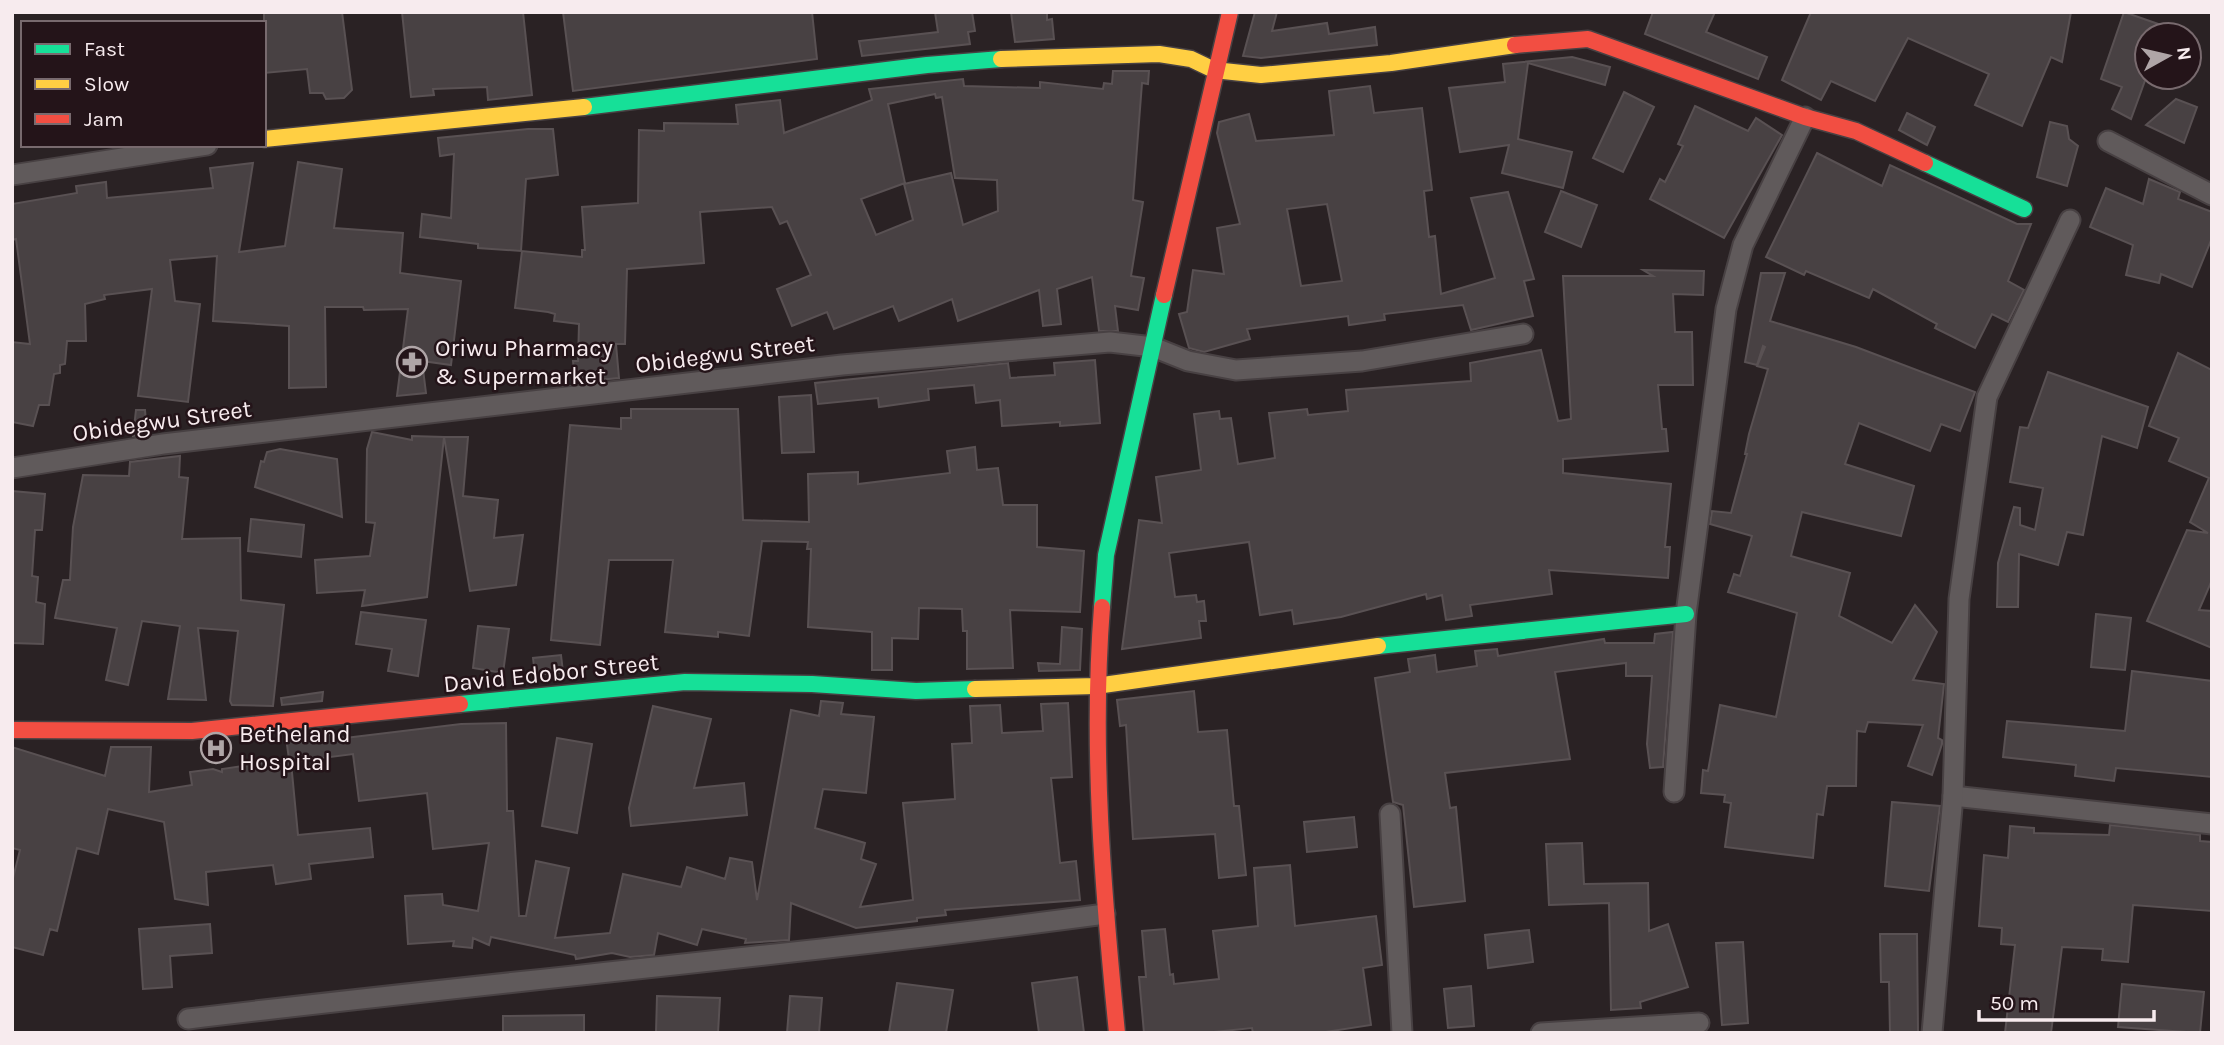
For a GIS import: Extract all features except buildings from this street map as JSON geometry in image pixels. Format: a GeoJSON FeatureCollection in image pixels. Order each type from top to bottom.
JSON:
{"type":"FeatureCollection","features":[{"type":"Feature","properties":{"kind":"street"},"geometry":{"type":"LineString","coordinates":[[1117,1033],[1105,914],[1096,686],[1106,555],[1214,70],[1230,12]]}},
{"type":"Feature","properties":{"kind":"street"},"geometry":{"type":"LineString","coordinates":[[266,139],[612,104],[927,65],[1046,56],[1158,54],[1191,59],[1214,70],[1274,74],[1588,39],[1805,117],[1856,131],[2024,209]]}},
{"type":"Feature","properties":{"kind":"street"},"geometry":{"type":"LineString","coordinates":[[1674,792],[1686,614],[1726,309],[1743,245],[1805,117]]}},
{"type":"Feature","properties":{"kind":"street"},"geometry":{"type":"LineString","coordinates":[[2108,141],[2212,195]]}},
{"type":"Feature","properties":{"kind":"street"},"geometry":{"type":"LineString","coordinates":[[12,175],[194,147]]}},
{"type":"Feature","properties":{"kind":"street"},"geometry":{"type":"LineString","coordinates":[[1932,1033],[1953,796],[1959,599],[1987,397],[2070,220]]}},
{"type":"Feature","properties":{"kind":"street","name":"Obidegwu Street"},"geometry":{"type":"LineString","coordinates":[[12,468],[163,444],[842,365],[1110,342],[1153,347],[1188,361],[1237,370],[1362,361],[1523,334]]}},
{"type":"Feature","properties":{"kind":"street","name":"David Edobor Street"},"geometry":{"type":"LineString","coordinates":[[12,730],[192,731],[685,682],[812,684],[916,691],[1096,686],[1445,637],[1686,614]]}},
{"type":"Feature","properties":{"kind":"street"},"geometry":{"type":"LineString","coordinates":[[1953,796],[2212,824]]}},
{"type":"Feature","properties":{"kind":"street"},"geometry":{"type":"LineString","coordinates":[[1390,814],[1402,1033]]}},
{"type":"Feature","properties":{"kind":"street"},"geometry":{"type":"LineString","coordinates":[[188,1019],[441,989],[903,941],[1105,914]]}},
{"type":"Feature","properties":{"kind":"street"},"geometry":{"type":"LineString","coordinates":[[1541,1033],[1699,1023]]}},
{"type":"Feature","properties":{"kind":"traffic: fast"},"geometry":{"type":"LineString","coordinates":[[584,107],[927,65],[1001,59]]}},
{"type":"Feature","properties":{"kind":"traffic: fast"},"geometry":{"type":"LineString","coordinates":[[1925,163],[2024,209]]}},
{"type":"Feature","properties":{"kind":"traffic: fast"},"geometry":{"type":"LineString","coordinates":[[1102,607],[1106,555],[1164,295]]}},
{"type":"Feature","properties":{"kind":"traffic: fast"},"geometry":{"type":"LineString","coordinates":[[1378,646],[1686,614]]}},
{"type":"Feature","properties":{"kind":"traffic: fast"},"geometry":{"type":"LineString","coordinates":[[460,704],[685,682],[812,684],[916,691],[975,689]]}},
{"type":"Feature","properties":{"kind":"traffic: slow"},"geometry":{"type":"LineString","coordinates":[[1001,59],[1159,54],[1191,59],[1214,70],[1261,75],[1391,63],[1515,45]]}},
{"type":"Feature","properties":{"kind":"traffic: slow"},"geometry":{"type":"LineString","coordinates":[[266,139],[584,107]]}},
{"type":"Feature","properties":{"kind":"traffic: slow"},"geometry":{"type":"LineString","coordinates":[[975,689],[1096,686],[1378,646]]}},
{"type":"Feature","properties":{"kind":"traffic: jam"},"geometry":{"type":"LineString","coordinates":[[1164,295],[1230,12]]}},
{"type":"Feature","properties":{"kind":"traffic: jam"},"geometry":{"type":"LineString","coordinates":[[1515,45],[1588,39],[1805,117],[1856,131],[1925,163]]}},
{"type":"Feature","properties":{"kind":"traffic: jam"},"geometry":{"type":"LineString","coordinates":[[1102,607],[1098,767],[1103,873],[1117,1033]]}},
{"type":"Feature","properties":{"kind":"traffic: jam"},"geometry":{"type":"LineString","coordinates":[[12,730],[192,731],[460,704]]}},
{"type":"Feature","properties":{"kind":"place","name":"Oriwu Pharmacy & Supermarket"},"geometry":{"type":"Point","coordinates":[412,362]}},
{"type":"Feature","properties":{"kind":"place","name":"Betheland Hospital"},"geometry":{"type":"Point","coordinates":[216,748]}}]}
